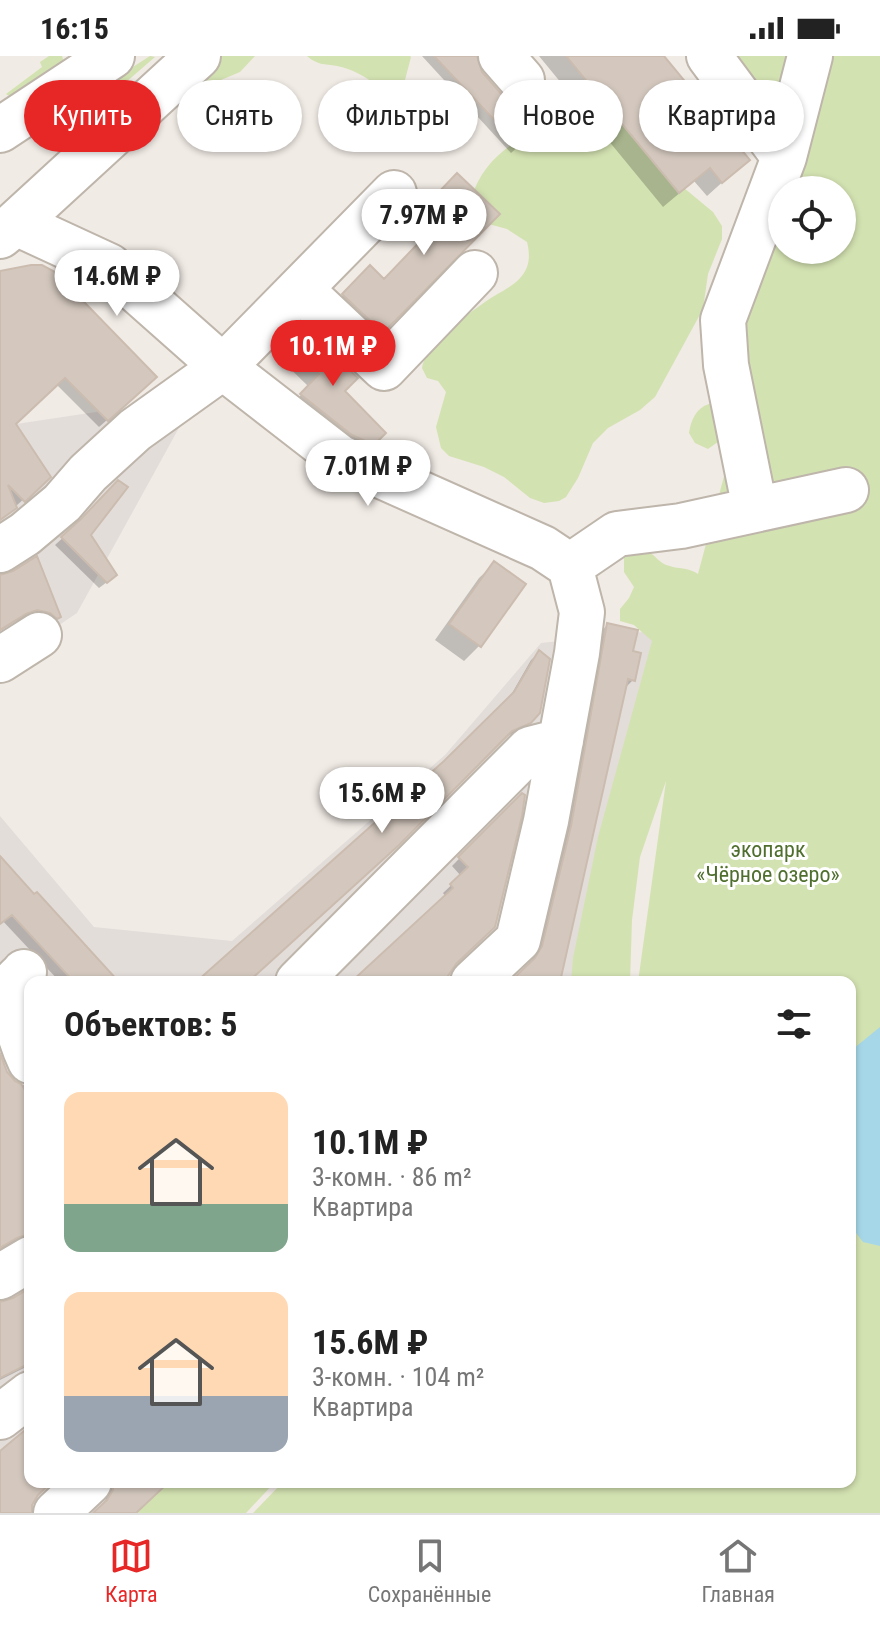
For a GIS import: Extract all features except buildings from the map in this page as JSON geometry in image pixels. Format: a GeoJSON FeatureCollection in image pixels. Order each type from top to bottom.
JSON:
{"type":"FeatureCollection","features":[{"type":"Feature","properties":{"kind":"street"},"geometry":{"type":"LineString","coordinates":[[0,130],[112,56]]}},
{"type":"Feature","properties":{"kind":"street"},"geometry":{"type":"LineString","coordinates":[[198,56],[8,230],[109,266],[223,367],[339,457],[543,548],[570,566],[582,612],[546,821],[518,940],[480,976]]}},
{"type":"Feature","properties":{"kind":"street"},"geometry":{"type":"LineString","coordinates":[[709,56],[784,157]]}},
{"type":"Feature","properties":{"kind":"street"},"geometry":{"type":"LineString","coordinates":[[755,509],[726,365],[723,320],[784,157],[810,56]]}},
{"type":"Feature","properties":{"kind":"street"},"geometry":{"type":"LineString","coordinates":[[0,550],[62,503],[88,473],[135,430],[223,367],[394,193]]}},
{"type":"Feature","properties":{"kind":"street"},"geometry":{"type":"LineString","coordinates":[[300,289],[384,368],[475,273]]}},
{"type":"Feature","properties":{"kind":"street"},"geometry":{"type":"LineString","coordinates":[[570,566],[617,534],[681,526],[846,490]]}},
{"type":"Feature","properties":{"kind":"street"},"geometry":{"type":"LineString","coordinates":[[0,660],[39,635]]}},
{"type":"Feature","properties":{"kind":"street"},"geometry":{"type":"LineString","coordinates":[[304,976],[530,749],[561,741]]}},
{"type":"Feature","properties":{"kind":"street"},"geometry":{"type":"LineString","coordinates":[[21,966],[13,995],[19,1038],[24,1048]]}},
{"type":"Feature","properties":{"kind":"street"},"geometry":{"type":"LineString","coordinates":[[0,1277],[24,1263]]}},
{"type":"Feature","properties":{"kind":"street"},"geometry":{"type":"LineString","coordinates":[[0,1417],[24,1399]]}},
{"type":"Feature","properties":{"kind":"street"},"geometry":{"type":"LineString","coordinates":[[56,1513],[83,1488]]}},
{"type":"Feature","properties":{"kind":"shaded area"},"geometry":{"type":"Polygon","coordinates":[[[196,397],[77,613],[0,665],[0,407],[16,424],[196,397]]]}},
{"type":"Feature","properties":{"kind":"shaded area"},"geometry":{"type":"Polygon","coordinates":[[[661,630],[606,976],[24,976],[24,1488],[257,1488],[234,1513],[0,1513],[0,816],[94,927],[232,941],[445,755],[541,643],[661,630]]]}},
{"type":"Feature","properties":{"kind":"green space"},"geometry":{"type":"Polygon","coordinates":[[[49,56],[62,56],[64,62],[38,80],[25,80],[42,67],[40,62],[49,56]]]}},
{"type":"Feature","properties":{"kind":"green space"},"geometry":{"type":"Polygon","coordinates":[[[150,56],[155,57],[128,80],[112,80],[150,56]]]}},
{"type":"Feature","properties":{"kind":"green space"},"geometry":{"type":"Polygon","coordinates":[[[193,56],[255,56],[240,72],[221,80],[205,80],[196,69],[193,56]]]}},
{"type":"Feature","properties":{"kind":"green space"},"geometry":{"type":"Polygon","coordinates":[[[307,56],[411,57],[405,80],[369,80],[353,71],[317,63],[307,56]]]}},
{"type":"Feature","properties":{"kind":"green space","name":"экопарк «Чёрное озеро»"},"geometry":{"type":"Polygon","coordinates":[[[725,56],[880,56],[880,1513],[253,1513],[277,1488],[856,1488],[856,976],[639,976],[666,781],[640,857],[632,920],[630,976],[572,976],[598,837],[652,641],[634,625],[620,621],[620,609],[634,587],[624,572],[624,557],[650,553],[665,565],[698,574],[744,401],[735,363],[768,200],[768,264],[856,264],[856,176],[773,176],[778,152],[804,152],[804,80],[739,80],[725,56]]]}},
{"type":"Feature","properties":{"kind":"green space"},"geometry":{"type":"Polygon","coordinates":[[[24,80],[24,90],[12,98],[6,94],[24,80]]]}},
{"type":"Feature","properties":{"kind":"green space"},"geometry":{"type":"Polygon","coordinates":[[[623,120],[639,138],[639,152],[651,152],[678,183],[713,212],[722,226],[722,239],[708,274],[703,309],[655,397],[640,410],[608,428],[593,443],[578,478],[566,497],[559,501],[544,503],[530,498],[504,477],[449,456],[441,448],[436,427],[446,392],[438,381],[427,378],[422,368],[430,350],[448,332],[514,283],[528,264],[527,242],[507,229],[485,223],[472,196],[503,152],[623,152],[623,120]]]}},
{"type":"Feature","properties":{"kind":"green space"},"geometry":{"type":"Polygon","coordinates":[[[709,404],[714,405],[722,439],[708,449],[695,443],[689,433],[695,415],[709,404]]]}},
{"type":"Feature","properties":{"kind":"green space"},"geometry":{"type":"Polygon","coordinates":[[[161,1488],[269,1488],[246,1513],[126,1513],[161,1488]]]}},
{"type":"Feature","properties":{"kind":"water"},"geometry":{"type":"Polygon","coordinates":[[[880,1027],[880,1246],[863,1242],[856,1233],[856,1047],[880,1027]]]}}]}
